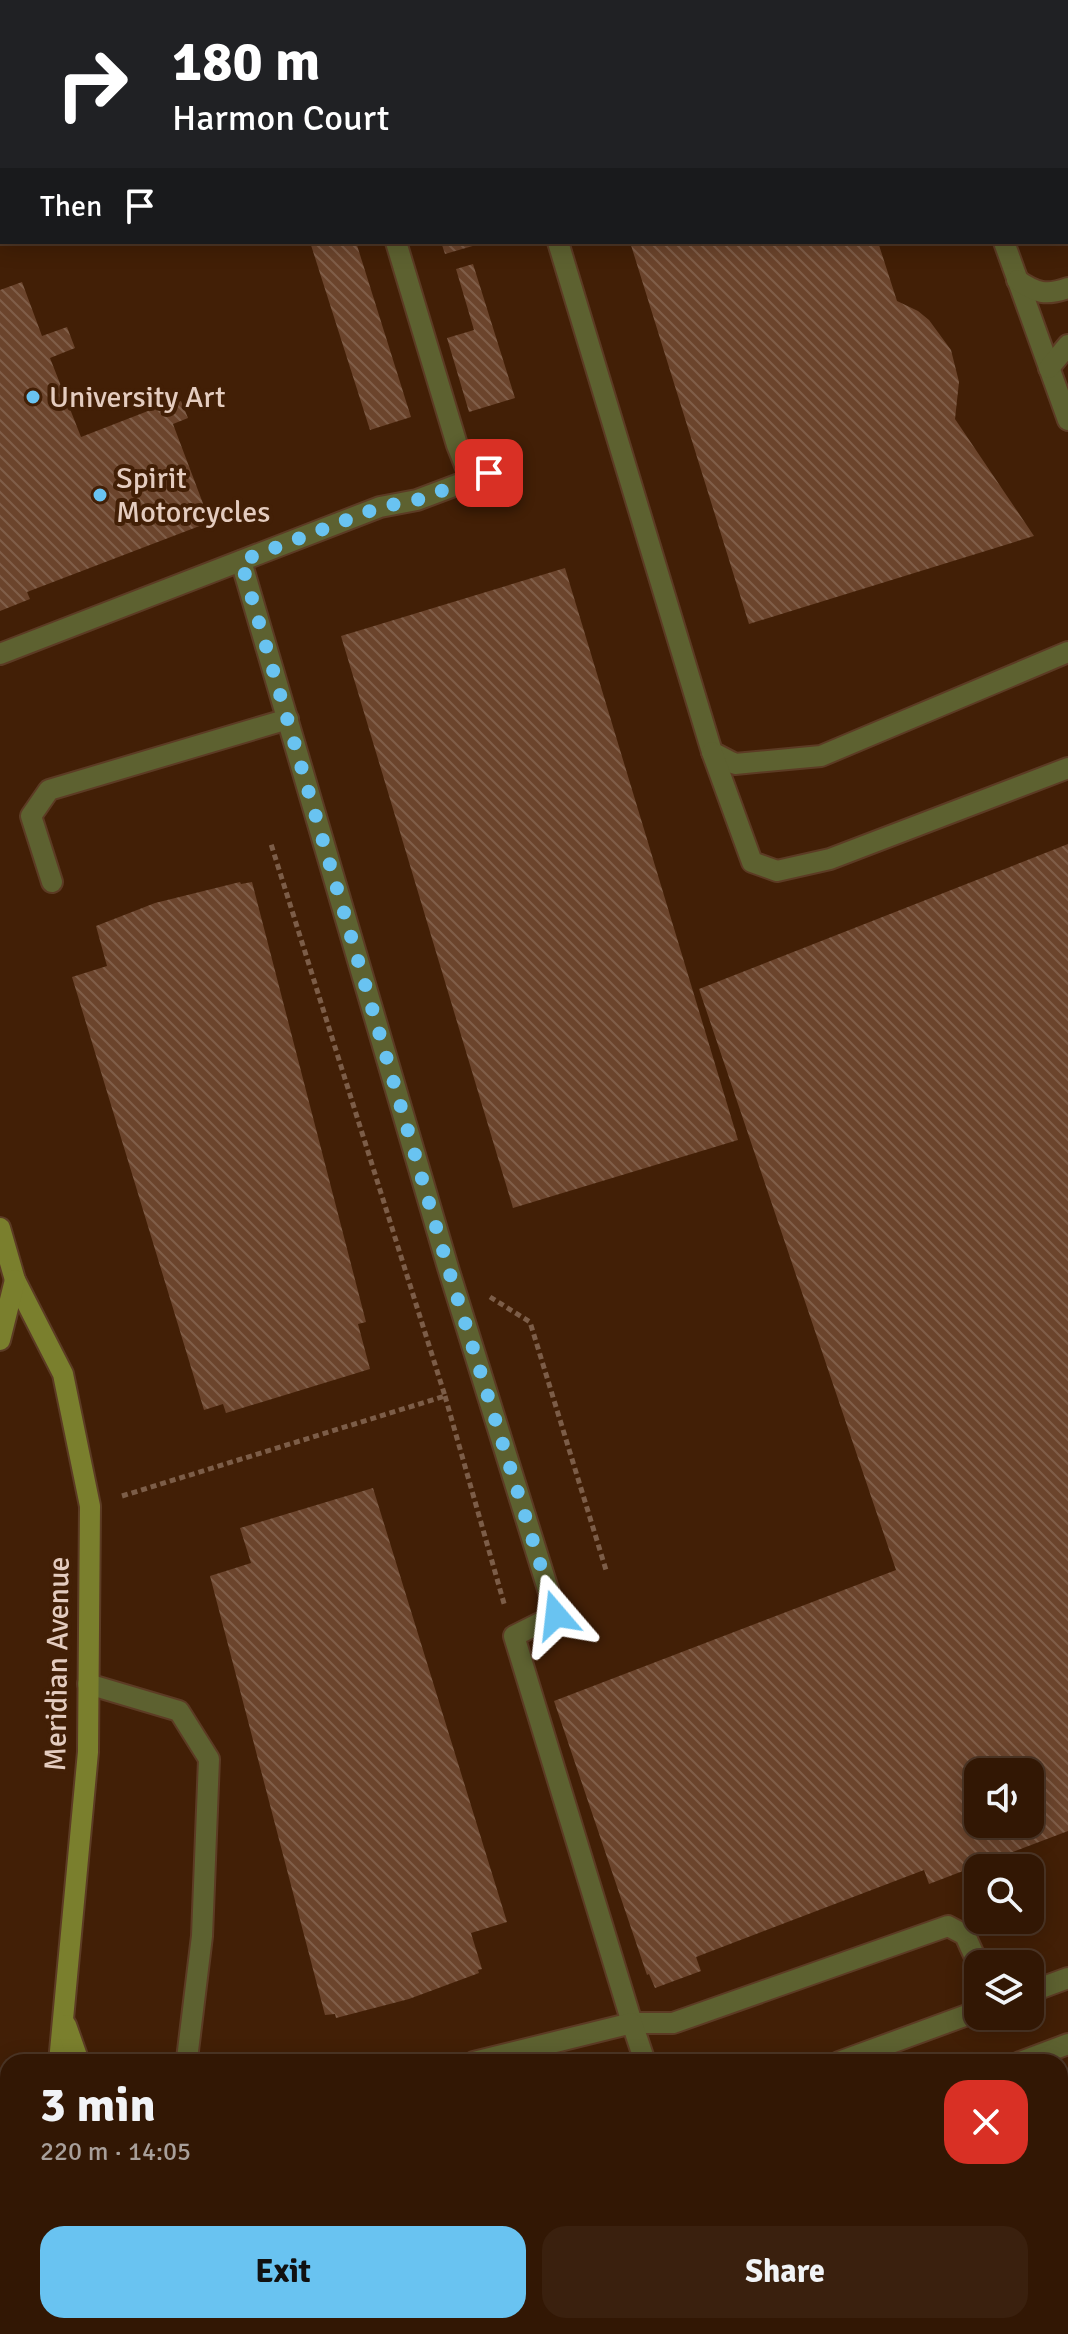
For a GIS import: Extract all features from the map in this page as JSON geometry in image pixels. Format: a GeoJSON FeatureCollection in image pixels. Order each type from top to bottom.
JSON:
{"type":"FeatureCollection","features":[{"type":"Feature","properties":{"kind":"main road","name":"Meridian Avenue"},"geometry":{"type":"LineString","coordinates":[[0,1228],[15,1280],[63,1374],[90,1506],[88,1752],[60,2054]]}},
{"type":"Feature","properties":{"kind":"main road"},"geometry":{"type":"LineString","coordinates":[[0,1340],[15,1280]]}},
{"type":"Feature","properties":{"kind":"main road"},"geometry":{"type":"LineString","coordinates":[[63,2018],[76,2054]]}},
{"type":"Feature","properties":{"kind":"street"},"geometry":{"type":"LineString","coordinates":[[397,244],[457,445],[471,480]]}},
{"type":"Feature","properties":{"kind":"street"},"geometry":{"type":"LineString","coordinates":[[559,244],[712,752],[752,862],[777,871],[830,859],[1068,768]]}},
{"type":"Feature","properties":{"kind":"street"},"geometry":{"type":"LineString","coordinates":[[1005,244],[1068,420]]}},
{"type":"Feature","properties":{"kind":"street"},"geometry":{"type":"LineString","coordinates":[[1017,280],[1038,294],[1068,288]]}},
{"type":"Feature","properties":{"kind":"street"},"geometry":{"type":"LineString","coordinates":[[1049,368],[1068,345]]}},
{"type":"Feature","properties":{"kind":"street"},"geometry":{"type":"LineString","coordinates":[[0,654],[380,507],[417,500],[507,466]]}},
{"type":"Feature","properties":{"kind":"street"},"geometry":{"type":"LineString","coordinates":[[241,561],[449,1271],[556,1615],[514,1636],[642,2054]]}},
{"type":"Feature","properties":{"kind":"street"},"geometry":{"type":"LineString","coordinates":[[712,752],[735,764],[821,756],[1068,652]]}},
{"type":"Feature","properties":{"kind":"street"},"geometry":{"type":"LineString","coordinates":[[52,882],[31,816],[49,790],[288,719]]}},
{"type":"Feature","properties":{"kind":"street"},"geometry":{"type":"LineString","coordinates":[[88,1684],[179,1711],[209,1759],[202,1936],[188,2054]]}},
{"type":"Feature","properties":{"kind":"street"},"geometry":{"type":"LineString","coordinates":[[506,2054],[632,2023],[673,2023],[948,1926],[965,1935],[972,1950]]}},
{"type":"Feature","properties":{"kind":"street"},"geometry":{"type":"LineString","coordinates":[[1044,1987],[1068,1978]]}},
{"type":"Feature","properties":{"kind":"street"},"geometry":{"type":"LineString","coordinates":[[861,2054],[964,2016]]}},
{"type":"Feature","properties":{"kind":"street"},"geometry":{"type":"LineString","coordinates":[[1041,2054],[1068,2044]]}},
{"type":"Feature","properties":{"kind":"path"},"geometry":{"type":"LineString","coordinates":[[271,844],[445,1396],[514,1636]]}},
{"type":"Feature","properties":{"kind":"path"},"geometry":{"type":"LineString","coordinates":[[410,1284],[449,1271],[530,1322],[606,1570]]}},
{"type":"Feature","properties":{"kind":"path"},"geometry":{"type":"LineString","coordinates":[[122,1496],[445,1396]]}},
{"type":"Feature","properties":{"kind":"building"},"geometry":{"type":"Polygon","coordinates":[[[311,244],[357,244],[411,417],[370,430],[311,244]]]}},
{"type":"Feature","properties":{"kind":"building"},"geometry":{"type":"Polygon","coordinates":[[[442,244],[480,244],[445,254],[442,244]]]}},
{"type":"Feature","properties":{"kind":"building"},"geometry":{"type":"Polygon","coordinates":[[[631,244],[879,244],[897,301],[929,320],[951,350],[959,382],[955,419],[1034,536],[749,624],[631,244]]]}},
{"type":"Feature","properties":{"kind":"building"},"geometry":{"type":"Polygon","coordinates":[[[473,264],[515,398],[469,412],[447,338],[474,330],[456,269],[473,264]]]}},
{"type":"Feature","properties":{"kind":"building","name":"Spirit Motorcycles"},"geometry":{"type":"Polygon","coordinates":[[[22,282],[42,336],[67,327],[75,348],[50,358],[81,437],[181,401],[188,418],[173,424],[210,522],[27,592],[30,599],[0,611],[0,290],[22,282]]]}},
{"type":"Feature","properties":{"kind":"building"},"geometry":{"type":"Polygon","coordinates":[[[565,568],[738,1140],[513,1208],[341,636],[565,568]]]}},
{"type":"Feature","properties":{"kind":"building"},"geometry":{"type":"Polygon","coordinates":[[[1068,844],[1068,1831],[1008,1854],[964,1854],[964,1871],[929,1884],[924,1870],[696,1957],[701,1971],[655,1988],[647,1975],[554,1701],[896,1570],[699,989],[1068,844]]]}},
{"type":"Feature","properties":{"kind":"building"},"geometry":{"type":"Polygon","coordinates":[[[240,882],[252,882],[366,1322],[358,1324],[370,1369],[226,1413],[223,1404],[204,1410],[72,977],[107,966],[96,926],[155,903],[240,882]]]}},
{"type":"Feature","properties":{"kind":"building"},"geometry":{"type":"Polygon","coordinates":[[[373,1488],[507,1922],[471,1933],[482,1969],[478,1970],[479,1973],[409,1999],[336,2018],[335,2014],[325,2015],[210,1576],[251,1563],[240,1528],[373,1488]]]}},
{"type":"Feature","properties":{"kind":"place","name":"University Art"},"geometry":{"type":"Point","coordinates":[33,397]}},
{"type":"Feature","properties":{"kind":"place","name":"Spirit Motorcycles"},"geometry":{"type":"Point","coordinates":[100,495]}},
{"type":"Feature","properties":{"kind":"route"},"geometry":{"type":"LineString","coordinates":[[489,473],[417,500],[380,507],[241,561],[449,1271],[556,1615]]}}]}
